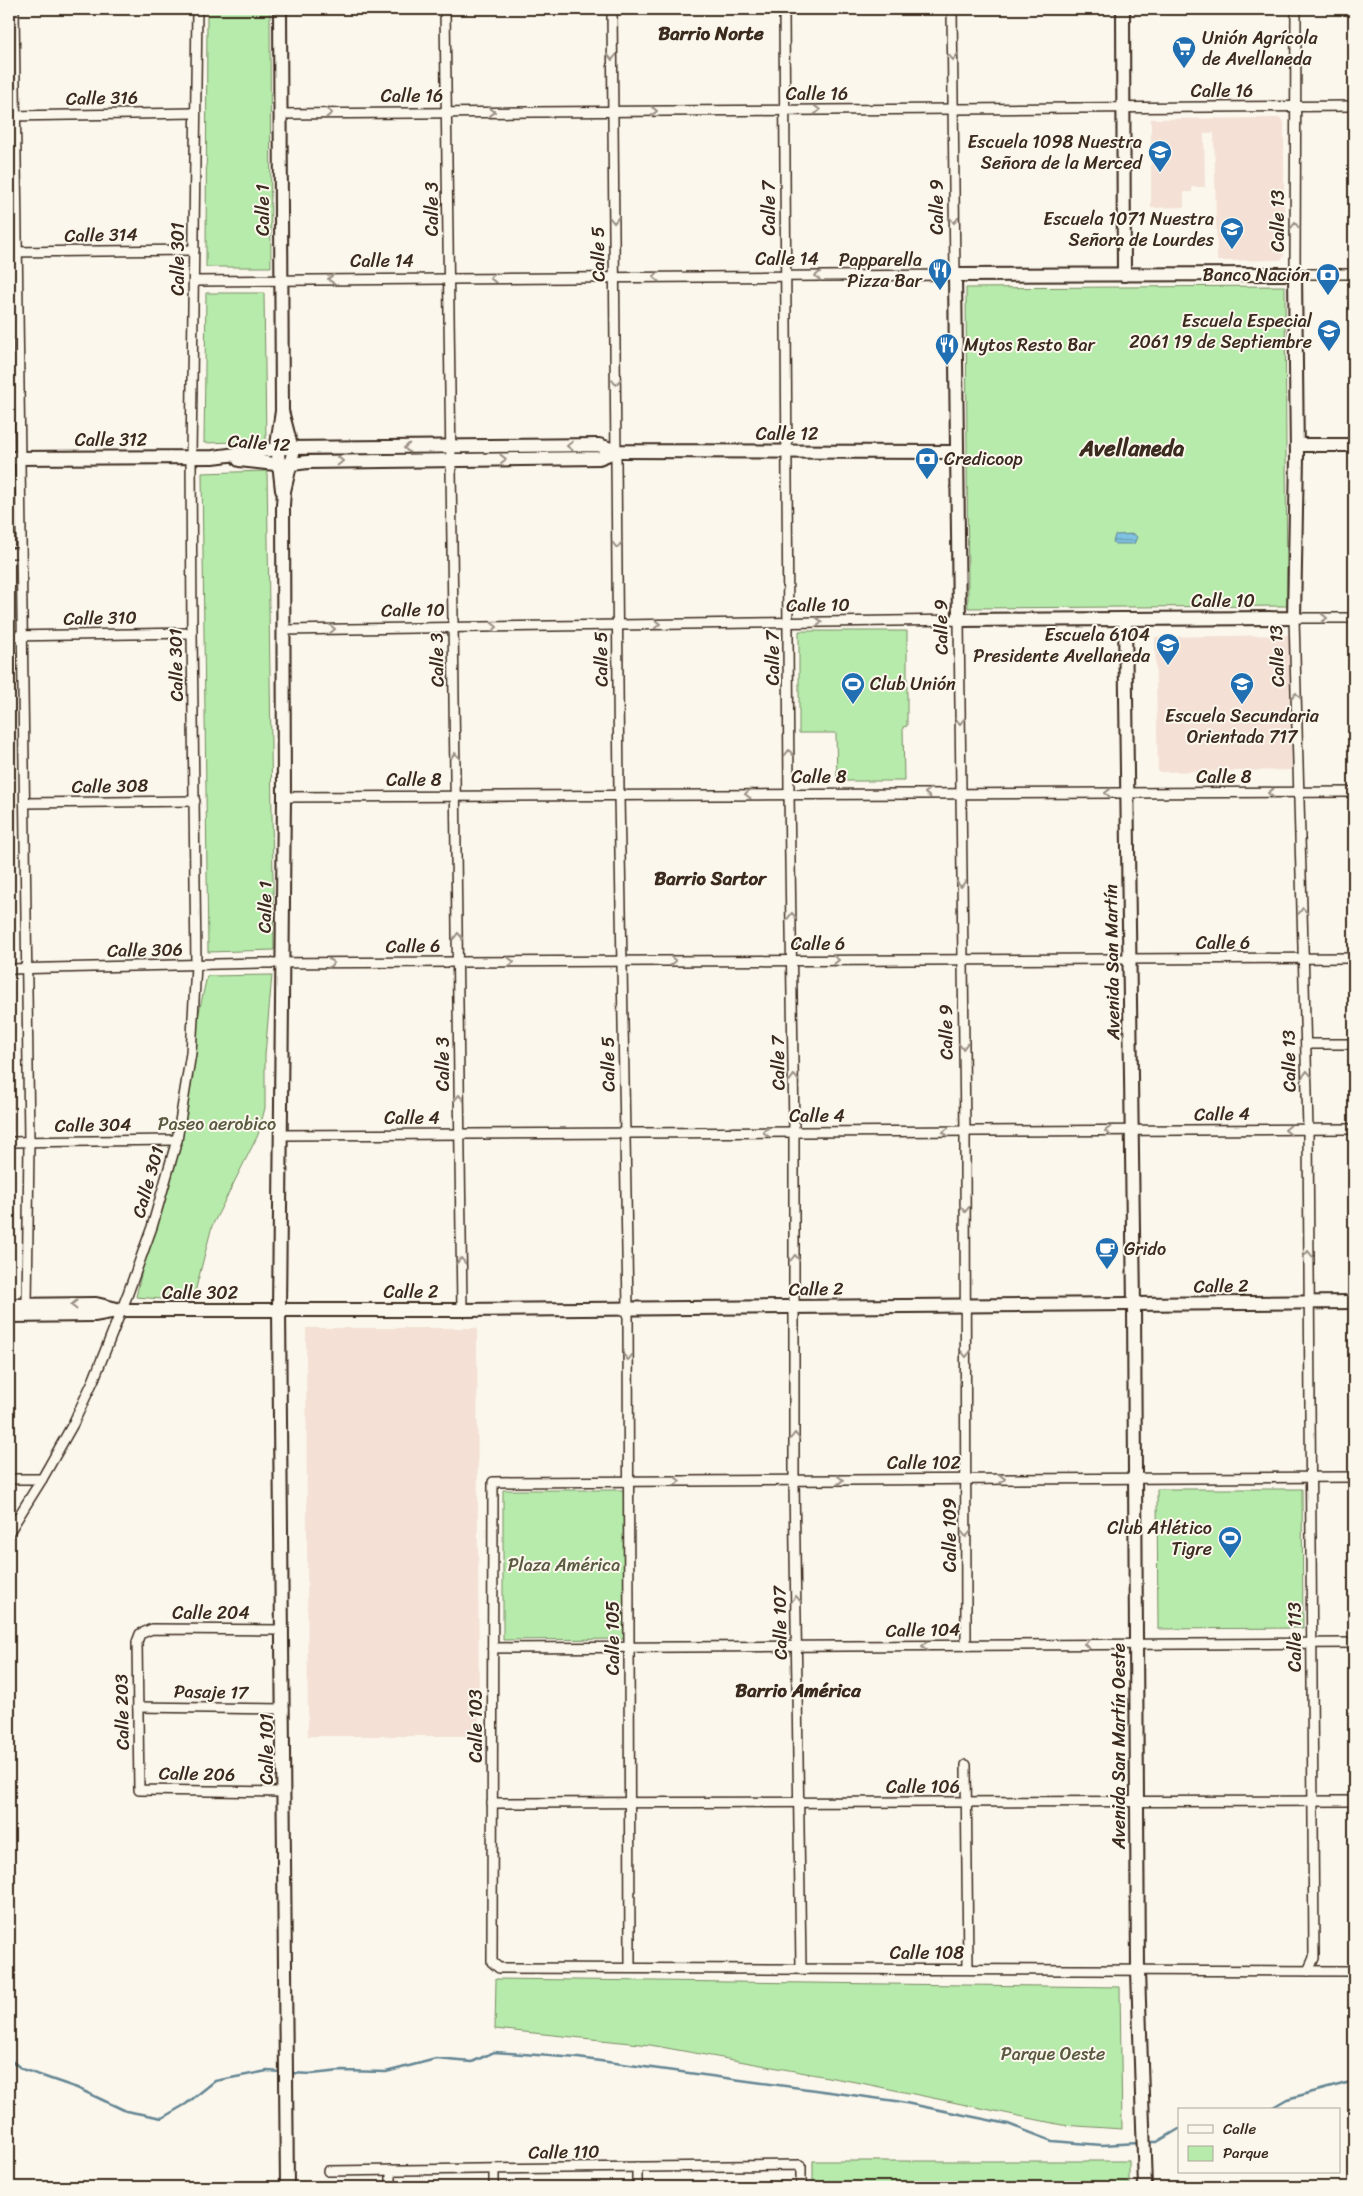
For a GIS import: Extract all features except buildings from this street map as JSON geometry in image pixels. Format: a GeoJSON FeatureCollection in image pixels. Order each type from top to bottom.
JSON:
{"type":"FeatureCollection","features":[{"type":"Feature","properties":{"kind":"street"},"geometry":{"type":"LineString","coordinates":[[14,9],[12,116],[13,458],[20,553],[22,636],[29,1142],[27,1310]]}},
{"type":"Feature","properties":{"kind":"street","name":"Calle 301"},"geometry":{"type":"LineString","coordinates":[[9,1532],[42,1479],[81,1406],[122,1310],[152,1227],[177,1140],[191,1053],[196,965],[192,457],[197,9]]}},
{"type":"Feature","properties":{"kind":"street","name":"Calle 1"},"geometry":{"type":"LineString","coordinates":[[280,9],[282,411],[277,450],[284,505]]}},
{"type":"Feature","properties":{"kind":"street","name":"Calle 3"},"geometry":{"type":"LineString","coordinates":[[445,9],[459,962],[462,1310]]}},
{"type":"Feature","properties":{"kind":"street","name":"Calle 5"},"geometry":{"type":"LineString","coordinates":[[612,9],[619,795],[628,1308]]}},
{"type":"Feature","properties":{"kind":"street","name":"Calle 7"},"geometry":{"type":"LineString","coordinates":[[784,9],[789,793],[793,960],[795,1307]]}},
{"type":"Feature","properties":{"kind":"street","name":"Calle 9"},"geometry":{"type":"LineString","coordinates":[[952,9],[966,1305]]}},
{"type":"Feature","properties":{"kind":"street"},"geometry":{"type":"LineString","coordinates":[[1123,9],[1124,276]]}},
{"type":"Feature","properties":{"kind":"street","name":"Calle 13"},"geometry":{"type":"LineString","coordinates":[[1296,9],[1295,274],[1297,445],[1294,618],[1308,1129],[1308,1302]]}},
{"type":"Feature","properties":{"kind":"street","name":"Calle 16"},"geometry":{"type":"LineString","coordinates":[[280,114],[1354,106]]}},
{"type":"Feature","properties":{"kind":"street","name":"Calle 316"},"geometry":{"type":"LineString","coordinates":[[12,116],[195,113]]}},
{"type":"Feature","properties":{"kind":"street","name":"Calle 314"},"geometry":{"type":"LineString","coordinates":[[13,252],[194,250]]}},
{"type":"Feature","properties":{"kind":"street","name":"Calle 14"},"geometry":{"type":"LineString","coordinates":[[280,279],[1354,274]]}},
{"type":"Feature","properties":{"kind":"street"},"geometry":{"type":"LineString","coordinates":[[194,280],[280,279]]}},
{"type":"Feature","properties":{"kind":"street","name":"Calle 1"},"geometry":{"type":"LineString","coordinates":[[279,1310],[284,796],[284,491],[292,464],[292,449],[282,411]]}},
{"type":"Feature","properties":{"kind":"street"},"geometry":{"type":"LineString","coordinates":[[1297,445],[1354,445]]}},
{"type":"Feature","properties":{"kind":"street","name":"Calle 12"},"geometry":{"type":"LineString","coordinates":[[213,457],[292,449],[599,458],[617,451],[957,452]]}},
{"type":"Feature","properties":{"kind":"street","name":"Calle 12"},"geometry":{"type":"LineString","coordinates":[[213,457],[292,464],[451,453]]}},
{"type":"Feature","properties":{"kind":"street","name":"Calle 312"},"geometry":{"type":"LineString","coordinates":[[13,458],[213,457]]}},
{"type":"Feature","properties":{"kind":"street"},"geometry":{"type":"LineString","coordinates":[[9,553],[20,553]]}},
{"type":"Feature","properties":{"kind":"street","name":"Calle 10"},"geometry":{"type":"LineString","coordinates":[[283,630],[959,620],[1354,618]]}},
{"type":"Feature","properties":{"kind":"street","name":"Avenida San Martín"},"geometry":{"type":"LineString","coordinates":[[1125,619],[1134,1304]]}},
{"type":"Feature","properties":{"kind":"street","name":"Calle 310"},"geometry":{"type":"LineString","coordinates":[[9,636],[192,634]]}},
{"type":"Feature","properties":{"kind":"street","name":"Calle 8"},"geometry":{"type":"LineString","coordinates":[[284,796],[1354,792]]}},
{"type":"Feature","properties":{"kind":"street","name":"Calle 308"},"geometry":{"type":"LineString","coordinates":[[24,804],[195,801]]}},
{"type":"Feature","properties":{"kind":"street","name":"Calle 6"},"geometry":{"type":"LineString","coordinates":[[282,964],[1354,958]]}},
{"type":"Feature","properties":{"kind":"street","name":"Calle 306"},"geometry":{"type":"LineString","coordinates":[[9,969],[282,964]]}},
{"type":"Feature","properties":{"kind":"street"},"geometry":{"type":"LineString","coordinates":[[1306,1044],[1354,1044]]}},
{"type":"Feature","properties":{"kind":"street","name":"Calle 4"},"geometry":{"type":"LineString","coordinates":[[280,1135],[1354,1129]]}},
{"type":"Feature","properties":{"kind":"street","name":"Calle 304"},"geometry":{"type":"LineString","coordinates":[[9,1142],[177,1140]]}},
{"type":"Feature","properties":{"kind":"street","name":"Calle 113"},"geometry":{"type":"LineString","coordinates":[[1308,1302],[1314,1958],[1308,1971]]}},
{"type":"Feature","properties":{"kind":"street","name":"Calle 2"},"geometry":{"type":"LineString","coordinates":[[279,1310],[1354,1302]]}},
{"type":"Feature","properties":{"kind":"street","name":"Avenida San Martín Oeste"},"geometry":{"type":"LineString","coordinates":[[1134,1304],[1138,1971],[1145,2127],[1145,2187]]}},
{"type":"Feature","properties":{"kind":"street","name":"Calle 302"},"geometry":{"type":"LineString","coordinates":[[9,1305],[27,1310],[94,1316],[122,1310],[279,1310]]}},
{"type":"Feature","properties":{"kind":"street","name":"Calle 109"},"geometry":{"type":"LineString","coordinates":[[966,1305],[966,1645]]}},
{"type":"Feature","properties":{"kind":"street","name":"Calle 107"},"geometry":{"type":"LineString","coordinates":[[795,1307],[794,1480],[801,1968]]}},
{"type":"Feature","properties":{"kind":"street","name":"Calle 105"},"geometry":{"type":"LineString","coordinates":[[628,1308],[630,1968]]}},
{"type":"Feature","properties":{"kind":"street","name":"Calle 302"},"geometry":{"type":"LineString","coordinates":[[9,1316],[27,1310]]}},
{"type":"Feature","properties":{"kind":"street","name":"Calle 101"},"geometry":{"type":"LineString","coordinates":[[279,1310],[287,2187]]}},
{"type":"Feature","properties":{"kind":"street","name":"Calle 102"},"geometry":{"type":"LineString","coordinates":[[493,1482],[1354,1477]]}},
{"type":"Feature","properties":{"kind":"street"},"geometry":{"type":"LineString","coordinates":[[9,1479],[42,1479]]}},
{"type":"Feature","properties":{"kind":"street","name":"Calle 103"},"geometry":{"type":"LineString","coordinates":[[493,1482],[492,1962],[499,1968]]}},
{"type":"Feature","properties":{"kind":"street","name":"Calle 204"},"geometry":{"type":"LineString","coordinates":[[140,1634],[152,1629],[283,1630]]}},
{"type":"Feature","properties":{"kind":"street","name":"Calle 203"},"geometry":{"type":"LineString","coordinates":[[139,1790],[137,1642],[140,1634]]}},
{"type":"Feature","properties":{"kind":"street","name":"Calle 104"},"geometry":{"type":"LineString","coordinates":[[493,1648],[796,1648],[1354,1643]]}},
{"type":"Feature","properties":{"kind":"street","name":"Pasaje 17"},"geometry":{"type":"LineString","coordinates":[[138,1707],[284,1709]]}},
{"type":"Feature","properties":{"kind":"street"},"geometry":{"type":"LineString","coordinates":[[966,1765],[968,1969]]}},
{"type":"Feature","properties":{"kind":"street","name":"Calle 206"},"geometry":{"type":"LineString","coordinates":[[139,1790],[284,1792]]}},
{"type":"Feature","properties":{"kind":"street","name":"Calle 106"},"geometry":{"type":"LineString","coordinates":[[492,1803],[1354,1802]]}},
{"type":"Feature","properties":{"kind":"street","name":"Calle 108"},"geometry":{"type":"LineString","coordinates":[[499,1968],[1354,1971]]}},
{"type":"Feature","properties":{"kind":"street","name":"Calle 110"},"geometry":{"type":"LineString","coordinates":[[328,2171],[801,2165],[801,2187]]}},
{"type":"Feature","properties":{"kind":"street"},"geometry":{"type":"LineString","coordinates":[[637,2167],[637,2187]]}},
{"type":"Feature","properties":{"kind":"street"},"geometry":{"type":"LineString","coordinates":[[494,2169],[494,2187]]}},
{"type":"Feature","properties":{"kind":"street"},"geometry":{"type":"LineString","coordinates":[[391,2170],[391,2187]]}},
{"type":"Feature","properties":{"kind":"shaded area"},"geometry":{"type":"Polygon","coordinates":[[[1280,118],[1284,122],[1284,256],[1281,260],[1217,261],[1214,133],[1204,134],[1205,187],[1192,187],[1192,192],[1184,192],[1184,207],[1151,208],[1151,119],[1280,118]]]}},
{"type":"Feature","properties":{"kind":"shaded area"},"geometry":{"type":"Polygon","coordinates":[[[1289,635],[1292,770],[1158,772],[1155,637],[1289,635]]]}},
{"type":"Feature","properties":{"kind":"shaded area"},"geometry":{"type":"Polygon","coordinates":[[[9,1043],[14,1043],[15,1132],[9,1132],[9,1043]]]}},
{"type":"Feature","properties":{"kind":"shaded area"},"geometry":{"type":"Polygon","coordinates":[[[306,1328],[477,1328],[479,1736],[308,1736],[306,1328]]]}},
{"type":"Feature","properties":{"kind":"green space"},"geometry":{"type":"Polygon","coordinates":[[[207,9],[270,9],[271,267],[206,267],[207,9]]]}},
{"type":"Feature","properties":{"kind":"green space"},"geometry":{"type":"Polygon","coordinates":[[[1285,286],[1287,606],[968,608],[966,288],[1285,286]]]}},
{"type":"Feature","properties":{"kind":"green space"},"geometry":{"type":"Polygon","coordinates":[[[206,293],[264,293],[266,441],[204,443],[206,293]]]}},
{"type":"Feature","properties":{"kind":"green space"},"geometry":{"type":"Polygon","coordinates":[[[267,471],[274,950],[208,952],[202,473],[267,471]]]}},
{"type":"Feature","properties":{"kind":"green space","name":"Club Unión"},"geometry":{"type":"Polygon","coordinates":[[[799,631],[907,631],[907,726],[903,727],[904,781],[837,781],[836,733],[799,733],[799,631]]]}},
{"type":"Feature","properties":{"kind":"green space","name":"Paseo aerobico"},"geometry":{"type":"Polygon","coordinates":[[[272,975],[265,1055],[265,1108],[258,1135],[212,1226],[194,1296],[188,1301],[136,1297],[207,976],[272,975]]]}},
{"type":"Feature","properties":{"kind":"green space","name":"Club Atlético Tigre"},"geometry":{"type":"Polygon","coordinates":[[[1157,1489],[1302,1489],[1303,1628],[1158,1629],[1157,1489]]]}},
{"type":"Feature","properties":{"kind":"green space","name":"Plaza América"},"geometry":{"type":"Polygon","coordinates":[[[503,1490],[625,1490],[626,1639],[503,1640],[503,1490]]]}},
{"type":"Feature","properties":{"kind":"green space","name":"Parque Oeste"},"geometry":{"type":"Polygon","coordinates":[[[496,1979],[1120,1987],[1122,2129],[1062,2125],[861,2083],[650,2045],[495,2029],[496,1979]]]}},
{"type":"Feature","properties":{"kind":"green space"},"geometry":{"type":"Polygon","coordinates":[[[813,2161],[1129,2161],[1129,2187],[813,2187],[813,2161]]]}},
{"type":"Feature","properties":{"kind":"water"},"geometry":{"type":"Polygon","coordinates":[[[1134,534],[1137,537],[1134,544],[1115,544],[1113,542],[1115,535],[1134,534]]]}},
{"type":"Feature","properties":{"kind":"waterway"},"geometry":{"type":"LineString","coordinates":[[290,2073],[386,2072],[436,2059],[472,2062],[494,2052],[578,2058],[896,2101],[1008,2124],[1052,2141],[1102,2145],[1139,2143]]}},
{"type":"Feature","properties":{"kind":"waterway"},"geometry":{"type":"LineString","coordinates":[[9,2059],[22,2069],[77,2088],[126,2111],[162,2118],[186,2104],[215,2081],[267,2071],[282,2072]]}},
{"type":"Feature","properties":{"kind":"waterway"},"geometry":{"type":"LineString","coordinates":[[1271,2108],[1287,2099],[1354,2081]]}},
{"type":"Feature","properties":{"kind":"waterway"},"geometry":{"type":"LineString","coordinates":[[1147,2142],[1157,2142],[1178,2130]]}},
{"type":"Feature","properties":{"kind":"place","name":"Unión Agrícola de Avellaneda"},"geometry":{"type":"Point","coordinates":[1184,69]}},
{"type":"Feature","properties":{"kind":"place","name":"Escuela 1098 Nuestra Señora de la Merced"},"geometry":{"type":"Point","coordinates":[1160,173]}},
{"type":"Feature","properties":{"kind":"place","name":"Escuela 1071 Nuestra Señora de Lourdes"},"geometry":{"type":"Point","coordinates":[1232,250]}},
{"type":"Feature","properties":{"kind":"place","name":"Papparella Pizza Bar"},"geometry":{"type":"Point","coordinates":[940,291]}},
{"type":"Feature","properties":{"kind":"place","name":"Banco Nación"},"geometry":{"type":"Point","coordinates":[1328,296]}},
{"type":"Feature","properties":{"kind":"place","name":"Escuela Especial 2061 19 de Septiembre"},"geometry":{"type":"Point","coordinates":[1329,352]}},
{"type":"Feature","properties":{"kind":"place","name":"Mytos Resto Bar"},"geometry":{"type":"Point","coordinates":[947,366]}},
{"type":"Feature","properties":{"kind":"place","name":"Credicoop"},"geometry":{"type":"Point","coordinates":[927,480]}},
{"type":"Feature","properties":{"kind":"place","name":"Escuela 6104 Presidente Avellaneda"},"geometry":{"type":"Point","coordinates":[1168,666]}},
{"type":"Feature","properties":{"kind":"place","name":"Club Unión"},"geometry":{"type":"Point","coordinates":[853,705]}},
{"type":"Feature","properties":{"kind":"place","name":"Escuela Secundaria Orientada 717"},"geometry":{"type":"Point","coordinates":[1242,705]}},
{"type":"Feature","properties":{"kind":"place","name":"Grido"},"geometry":{"type":"Point","coordinates":[1107,1270]}},
{"type":"Feature","properties":{"kind":"place","name":"Club Atlético Tigre"},"geometry":{"type":"Point","coordinates":[1230,1559]}},
{"type":"Feature","properties":{"kind":"district","name":"Barrio Norte"},"geometry":{"type":"Point","coordinates":[711,33]}},
{"type":"Feature","properties":{"kind":"district","name":"Avellaneda"},"geometry":{"type":"Point","coordinates":[1132,448]}},
{"type":"Feature","properties":{"kind":"district","name":"Barrio Sartor"},"geometry":{"type":"Point","coordinates":[710,878]}},
{"type":"Feature","properties":{"kind":"district","name":"Barrio América"},"geometry":{"type":"Point","coordinates":[798,1690]}}]}
